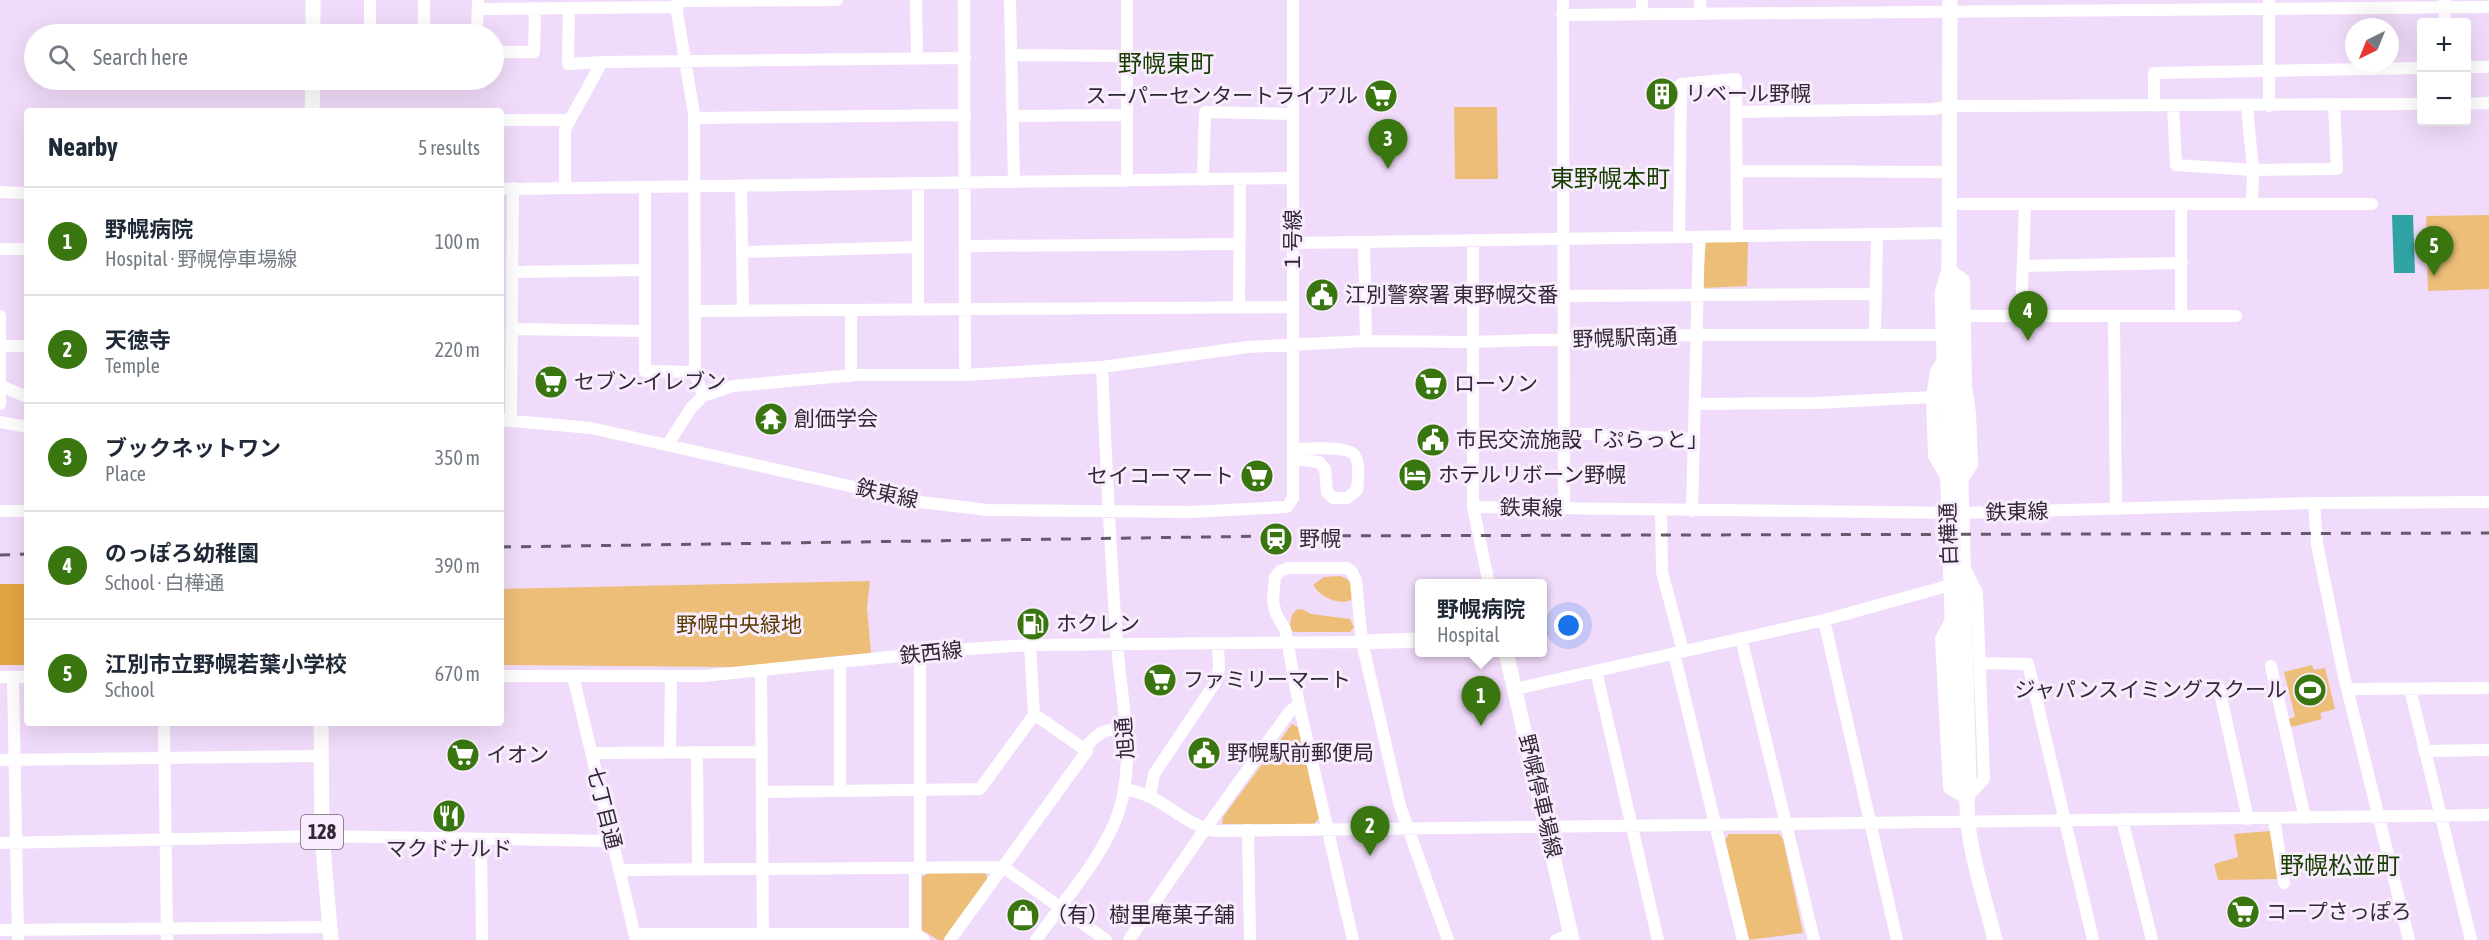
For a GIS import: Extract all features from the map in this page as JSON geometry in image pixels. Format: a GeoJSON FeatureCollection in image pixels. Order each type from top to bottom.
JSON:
{"type":"FeatureCollection","features":[{"type":"Feature","properties":{"kind":"main road"},"geometry":{"type":"LineString","coordinates":[[313,0],[313,24]]}},
{"type":"Feature","properties":{"kind":"main road","name":"白樺通"},"geometry":{"type":"LineString","coordinates":[[1951,5],[1949,269],[1956,296],[1944,358],[1954,480]]}},
{"type":"Feature","properties":{"kind":"main road"},"geometry":{"type":"LineString","coordinates":[[312,108],[313,90]]}},
{"type":"Feature","properties":{"kind":"main road","name":"白樺通"},"geometry":{"type":"LineString","coordinates":[[1950,335],[1955,513],[1951,585],[1957,780],[1966,798]]}},
{"type":"Feature","properties":{"kind":"main road","name":"白樺通"},"geometry":{"type":"LineString","coordinates":[[1955,513],[1964,566],[1969,782],[1966,798],[1967,822],[1995,940]]}},
{"type":"Feature","properties":{"kind":"main road"},"geometry":{"type":"LineString","coordinates":[[1362,642],[1415,640]]}},
{"type":"Feature","properties":{"kind":"main road","name":"野幌停車場線"},"geometry":{"type":"LineString","coordinates":[[1507,657],[1571,937]]}},
{"type":"Feature","properties":{"kind":"main road","name":"128"},"geometry":{"type":"LineString","coordinates":[[321,726],[322,836],[330,933]]}},
{"type":"Feature","properties":{"kind":"street"},"geometry":{"type":"LineString","coordinates":[[370,0],[370,24]]}},
{"type":"Feature","properties":{"kind":"street"},"geometry":{"type":"LineString","coordinates":[[424,0],[424,24]]}},
{"type":"Feature","properties":{"kind":"street"},"geometry":{"type":"LineString","coordinates":[[477,24],[478,4],[569,8],[738,0],[837,0]]}},
{"type":"Feature","properties":{"kind":"street"},"geometry":{"type":"LineString","coordinates":[[916,0],[917,58]]}},
{"type":"Feature","properties":{"kind":"street"},"geometry":{"type":"LineString","coordinates":[[964,0],[964,375]]}},
{"type":"Feature","properties":{"kind":"street"},"geometry":{"type":"LineString","coordinates":[[1010,0],[1014,182]]}},
{"type":"Feature","properties":{"kind":"street"},"geometry":{"type":"LineString","coordinates":[[1127,0],[1127,181]]}},
{"type":"Feature","properties":{"kind":"street","name":"１号線"},"geometry":{"type":"LineString","coordinates":[[1278,508],[1287,507],[1292,501],[1293,0]]}},
{"type":"Feature","properties":{"kind":"street"},"geometry":{"type":"LineString","coordinates":[[1563,0],[1564,509]]}},
{"type":"Feature","properties":{"kind":"street"},"geometry":{"type":"LineString","coordinates":[[1642,0],[1642,14]]}},
{"type":"Feature","properties":{"kind":"street"},"geometry":{"type":"LineString","coordinates":[[668,444],[691,408],[703,396],[695,372],[694,118],[677,3]]}},
{"type":"Feature","properties":{"kind":"street"},"geometry":{"type":"LineString","coordinates":[[1562,15],[1642,14],[1701,6],[2445,3],[2489,7]]}},
{"type":"Feature","properties":{"kind":"street"},"geometry":{"type":"LineString","coordinates":[[2269,4],[2269,106]]}},
{"type":"Feature","properties":{"kind":"street"},"geometry":{"type":"LineString","coordinates":[[504,52],[534,52],[534,8]]}},
{"type":"Feature","properties":{"kind":"street"},"geometry":{"type":"LineString","coordinates":[[569,8],[568,64],[965,58]]}},
{"type":"Feature","properties":{"kind":"street"},"geometry":{"type":"LineString","coordinates":[[1012,56],[1127,56]]}},
{"type":"Feature","properties":{"kind":"street"},"geometry":{"type":"LineString","coordinates":[[566,188],[565,129],[602,62]]}},
{"type":"Feature","properties":{"kind":"street"},"geometry":{"type":"LineString","coordinates":[[2471,67],[2489,67]]}},
{"type":"Feature","properties":{"kind":"street"},"geometry":{"type":"LineString","coordinates":[[2154,106],[2154,73],[2417,68]]}},
{"type":"Feature","properties":{"kind":"street"},"geometry":{"type":"LineString","coordinates":[[1679,237],[1681,84],[1736,79],[1737,236]]}},
{"type":"Feature","properties":{"kind":"street"},"geometry":{"type":"LineString","coordinates":[[1736,112],[1934,109],[1949,106],[2417,104]]}},
{"type":"Feature","properties":{"kind":"street"},"geometry":{"type":"LineString","coordinates":[[2471,104],[2489,104]]}},
{"type":"Feature","properties":{"kind":"street"},"geometry":{"type":"LineString","coordinates":[[2173,106],[2176,165],[2253,170],[2337,169],[2334,105]]}},
{"type":"Feature","properties":{"kind":"street"},"geometry":{"type":"LineString","coordinates":[[2247,106],[2253,170],[2252,204]]}},
{"type":"Feature","properties":{"kind":"street"},"geometry":{"type":"LineString","coordinates":[[1203,180],[1205,112],[1293,114]]}},
{"type":"Feature","properties":{"kind":"street"},"geometry":{"type":"LineString","coordinates":[[694,118],[965,115]]}},
{"type":"Feature","properties":{"kind":"street"},"geometry":{"type":"LineString","coordinates":[[1013,116],[1127,115]]}},
{"type":"Feature","properties":{"kind":"street"},"geometry":{"type":"LineString","coordinates":[[504,120],[570,120]]}},
{"type":"Feature","properties":{"kind":"street"},"geometry":{"type":"LineString","coordinates":[[1737,171],[1951,172]]}},
{"type":"Feature","properties":{"kind":"street"},"geometry":{"type":"LineString","coordinates":[[506,420],[512,329],[507,188],[1293,178]]}},
{"type":"Feature","properties":{"kind":"street"},"geometry":{"type":"LineString","coordinates":[[1239,307],[1240,179]]}},
{"type":"Feature","properties":{"kind":"street"},"geometry":{"type":"LineString","coordinates":[[918,184],[918,310]]}},
{"type":"Feature","properties":{"kind":"street"},"geometry":{"type":"LineString","coordinates":[[741,186],[743,311]]}},
{"type":"Feature","properties":{"kind":"street"},"geometry":{"type":"LineString","coordinates":[[645,187],[645,371],[695,372]]}},
{"type":"Feature","properties":{"kind":"street"},"geometry":{"type":"LineString","coordinates":[[0,192],[24,193]]}},
{"type":"Feature","properties":{"kind":"street"},"geometry":{"type":"LineString","coordinates":[[1950,204],[2025,206],[2372,204]]}},
{"type":"Feature","properties":{"kind":"street"},"geometry":{"type":"LineString","coordinates":[[2181,205],[2181,316]]}},
{"type":"Feature","properties":{"kind":"street"},"geometry":{"type":"LineString","coordinates":[[2021,316],[2025,206]]}},
{"type":"Feature","properties":{"kind":"street"},"geometry":{"type":"LineString","coordinates":[[1293,243],[1950,233]]}},
{"type":"Feature","properties":{"kind":"street"},"geometry":{"type":"LineString","coordinates":[[1875,334],[1876,234]]}},
{"type":"Feature","properties":{"kind":"street"},"geometry":{"type":"LineString","coordinates":[[1692,511],[1699,237]]}},
{"type":"Feature","properties":{"kind":"street"},"geometry":{"type":"LineString","coordinates":[[1473,240],[1473,507],[1489,579]]}},
{"type":"Feature","properties":{"kind":"street"},"geometry":{"type":"LineString","coordinates":[[1364,242],[1366,341]]}},
{"type":"Feature","properties":{"kind":"street"},"geometry":{"type":"LineString","coordinates":[[965,246],[1239,244]]}},
{"type":"Feature","properties":{"kind":"street"},"geometry":{"type":"LineString","coordinates":[[743,252],[918,247]]}},
{"type":"Feature","properties":{"kind":"street"},"geometry":{"type":"LineString","coordinates":[[0,249],[24,249]]}},
{"type":"Feature","properties":{"kind":"street"},"geometry":{"type":"LineString","coordinates":[[2023,266],[2182,263]]}},
{"type":"Feature","properties":{"kind":"street"},"geometry":{"type":"LineString","coordinates":[[509,266],[645,270]]}},
{"type":"Feature","properties":{"kind":"street"},"geometry":{"type":"LineString","coordinates":[[1944,358],[1936,372],[1932,397],[1934,456],[1954,480],[1972,465],[1970,414],[1966,385],[1964,280],[1949,269]]}},
{"type":"Feature","properties":{"kind":"street"},"geometry":{"type":"LineString","coordinates":[[1564,296],[1875,294]]}},
{"type":"Feature","properties":{"kind":"street"},"geometry":{"type":"LineString","coordinates":[[695,311],[1293,307]]}},
{"type":"Feature","properties":{"kind":"street"},"geometry":{"type":"LineString","coordinates":[[851,310],[851,376]]}},
{"type":"Feature","properties":{"kind":"street"},"geometry":{"type":"LineString","coordinates":[[0,316],[0,404]]}},
{"type":"Feature","properties":{"kind":"street"},"geometry":{"type":"LineString","coordinates":[[1965,316],[2236,316]]}},
{"type":"Feature","properties":{"kind":"street"},"geometry":{"type":"LineString","coordinates":[[2114,316],[2115,509]]}},
{"type":"Feature","properties":{"kind":"street"},"geometry":{"type":"LineString","coordinates":[[512,329],[645,331]]}},
{"type":"Feature","properties":{"kind":"street","name":"野幌駅南通"},"geometry":{"type":"LineString","coordinates":[[703,396],[733,386],[851,376],[964,375],[1102,367],[1248,347],[1366,341],[1472,342],[1697,335],[1950,335]]}},
{"type":"Feature","properties":{"kind":"street"},"geometry":{"type":"LineString","coordinates":[[1,346],[24,346]]}},
{"type":"Feature","properties":{"kind":"street","name":"旭通"},"geometry":{"type":"LineString","coordinates":[[1036,940],[1103,847],[1114,827],[1125,789],[1127,771],[1108,511],[1102,367]]}},
{"type":"Feature","properties":{"kind":"street"},"geometry":{"type":"LineString","coordinates":[[1,386],[24,396]]}},
{"type":"Feature","properties":{"kind":"street"},"geometry":{"type":"LineString","coordinates":[[1695,404],[1816,403],[1932,397]]}},
{"type":"Feature","properties":{"kind":"street","name":"鉄東線"},"geometry":{"type":"LineString","coordinates":[[506,420],[591,428],[920,502],[994,510],[1190,512],[1278,508]]}},
{"type":"Feature","properties":{"kind":"street"},"geometry":{"type":"LineString","coordinates":[[0,422],[24,426]]}},
{"type":"Feature","properties":{"kind":"street"},"geometry":{"type":"LineString","coordinates":[[1564,433],[1694,439]]}},
{"type":"Feature","properties":{"kind":"street"},"geometry":{"type":"LineString","coordinates":[[1343,449],[1352,452],[1357,460],[1357,490],[1347,498],[1333,498],[1327,492],[1324,469],[1319,462],[1293,454],[1343,449]]}},
{"type":"Feature","properties":{"kind":"street","name":"鉄東線"},"geometry":{"type":"LineString","coordinates":[[1473,507],[1955,513],[2314,503],[2489,502]]}},
{"type":"Feature","properties":{"kind":"street"},"geometry":{"type":"LineString","coordinates":[[2314,503],[2317,544],[2348,689],[2409,940]]}},
{"type":"Feature","properties":{"kind":"street"},"geometry":{"type":"LineString","coordinates":[[1661,510],[1662,572],[1743,940]]}},
{"type":"Feature","properties":{"kind":"street"},"geometry":{"type":"LineString","coordinates":[[0,511],[24,511]]}},
{"type":"Feature","properties":{"kind":"street"},"geometry":{"type":"LineString","coordinates":[[1964,566],[1977,593],[1984,779],[1966,798]]}},
{"type":"Feature","properties":{"kind":"street"},"geometry":{"type":"LineString","coordinates":[[1353,940],[1299,705],[1285,629],[1276,614],[1273,601],[1275,577],[1280,571],[1288,568],[1338,567],[1352,572],[1356,581],[1362,642],[1400,807],[1448,940]]}},
{"type":"Feature","properties":{"kind":"street"},"geometry":{"type":"LineString","coordinates":[[1515,689],[1824,620],[1951,585]]}},
{"type":"Feature","properties":{"kind":"street"},"geometry":{"type":"LineString","coordinates":[[1824,620],[1869,823],[1898,940]]}},
{"type":"Feature","properties":{"kind":"street"},"geometry":{"type":"LineString","coordinates":[[1741,638],[1788,824],[1814,940]]}},
{"type":"Feature","properties":{"kind":"street","name":"鉄西線"},"geometry":{"type":"LineString","coordinates":[[504,676],[704,676],[1030,645],[1362,642]]}},
{"type":"Feature","properties":{"kind":"street"},"geometry":{"type":"LineString","coordinates":[[1150,796],[1154,774],[1215,683],[1219,669],[1218,644]]}},
{"type":"Feature","properties":{"kind":"street"},"geometry":{"type":"LineString","coordinates":[[762,792],[980,789],[1034,714],[1030,645]]}},
{"type":"Feature","properties":{"kind":"street"},"geometry":{"type":"LineString","coordinates":[[635,937],[919,937],[920,654]]}},
{"type":"Feature","properties":{"kind":"street"},"geometry":{"type":"LineString","coordinates":[[840,662],[840,791]]}},
{"type":"Feature","properties":{"kind":"street"},"geometry":{"type":"LineString","coordinates":[[1979,663],[2028,664],[2093,940]]}},
{"type":"Feature","properties":{"kind":"street"},"geometry":{"type":"LineString","coordinates":[[2271,666],[2305,818]]}},
{"type":"Feature","properties":{"kind":"street"},"geometry":{"type":"LineString","coordinates":[[761,670],[763,938]]}},
{"type":"Feature","properties":{"kind":"street"},"geometry":{"type":"LineString","coordinates":[[1596,671],[1658,940]]}},
{"type":"Feature","properties":{"kind":"street","name":"七丁目通"},"geometry":{"type":"LineString","coordinates":[[573,676],[635,937]]}},
{"type":"Feature","properties":{"kind":"street"},"geometry":{"type":"LineString","coordinates":[[670,752],[671,676]]}},
{"type":"Feature","properties":{"kind":"street"},"geometry":{"type":"LineString","coordinates":[[0,677],[24,677]]}},
{"type":"Feature","properties":{"kind":"street"},"geometry":{"type":"LineString","coordinates":[[13,677],[18,935]]}},
{"type":"Feature","properties":{"kind":"street"},"geometry":{"type":"LineString","coordinates":[[2218,688],[2248,819]]}},
{"type":"Feature","properties":{"kind":"street"},"geometry":{"type":"LineString","coordinates":[[2348,689],[2489,688]]}},
{"type":"Feature","properties":{"kind":"street"},"geometry":{"type":"LineString","coordinates":[[2410,689],[2471,940]]}},
{"type":"Feature","properties":{"kind":"street"},"geometry":{"type":"LineString","coordinates":[[1129,940],[1290,711],[1299,705]]}},
{"type":"Feature","properties":{"kind":"street"},"geometry":{"type":"LineString","coordinates":[[950,940],[1087,751],[1034,714]]}},
{"type":"Feature","properties":{"kind":"street"},"geometry":{"type":"LineString","coordinates":[[164,726],[167,934]]}},
{"type":"Feature","properties":{"kind":"street"},"geometry":{"type":"LineString","coordinates":[[1084,749],[1099,732],[1124,728]]}},
{"type":"Feature","properties":{"kind":"street"},"geometry":{"type":"LineString","coordinates":[[2424,751],[2489,750]]}},
{"type":"Feature","properties":{"kind":"street"},"geometry":{"type":"LineString","coordinates":[[697,752],[698,870]]}},
{"type":"Feature","properties":{"kind":"street"},"geometry":{"type":"LineString","coordinates":[[591,753],[761,752]]}},
{"type":"Feature","properties":{"kind":"street"},"geometry":{"type":"LineString","coordinates":[[0,760],[321,756]]}},
{"type":"Feature","properties":{"kind":"street"},"geometry":{"type":"LineString","coordinates":[[1125,789],[1150,796],[1198,827],[1248,830],[2489,815]]}},
{"type":"Feature","properties":{"kind":"street"},"geometry":{"type":"LineString","coordinates":[[2274,818],[2284,883]]}},
{"type":"Feature","properties":{"kind":"street"},"geometry":{"type":"LineString","coordinates":[[2122,819],[2152,940]]}},
{"type":"Feature","properties":{"kind":"street"},"geometry":{"type":"LineString","coordinates":[[1248,830],[1250,940]]}},
{"type":"Feature","properties":{"kind":"street"},"geometry":{"type":"LineString","coordinates":[[0,843],[322,836],[612,841]]}},
{"type":"Feature","properties":{"kind":"street"},"geometry":{"type":"LineString","coordinates":[[481,839],[482,940]]}},
{"type":"Feature","properties":{"kind":"street"},"geometry":{"type":"LineString","coordinates":[[619,870],[1003,867],[1106,940]]}},
{"type":"Feature","properties":{"kind":"street"},"geometry":{"type":"LineString","coordinates":[[0,930],[18,935],[330,933]]}},
{"type":"Feature","properties":{"kind":"street"},"geometry":{"type":"LineString","coordinates":[[1556,940],[1571,937]]}},
{"type":"Feature","properties":{"kind":"green space"},"geometry":{"type":"Polygon","coordinates":[[[1454,107],[1497,107],[1498,179],[1455,179],[1454,107]]]}},
{"type":"Feature","properties":{"kind":"green space"},"geometry":{"type":"Polygon","coordinates":[[[2489,215],[2489,289],[2428,291],[2426,216],[2489,215]]]}},
{"type":"Feature","properties":{"kind":"green space"},"geometry":{"type":"Polygon","coordinates":[[[1706,242],[1748,242],[1747,286],[1702,288],[1706,242]]]}},
{"type":"Feature","properties":{"kind":"green space"},"geometry":{"type":"Polygon","coordinates":[[[1340,576],[1352,585],[1351,600],[1346,602],[1330,599],[1313,585],[1324,577],[1340,576]]]}},
{"type":"Feature","properties":{"kind":"green space","name":"野幌中央緑地"},"geometry":{"type":"Polygon","coordinates":[[[870,581],[867,608],[871,653],[735,667],[504,665],[504,589],[870,581]]]}},
{"type":"Feature","properties":{"kind":"green space"},"geometry":{"type":"Polygon","coordinates":[[[1302,609],[1311,614],[1350,619],[1354,627],[1350,632],[1294,632],[1289,628],[1292,615],[1296,610],[1302,609]]]}},
{"type":"Feature","properties":{"kind":"green space","name":"ジャパンスイミングスクール"},"geometry":{"type":"Polygon","coordinates":[[[2312,665],[2314,670],[2325,668],[2335,709],[2320,713],[2322,719],[2291,727],[2288,719],[2295,717],[2284,672],[2312,665]]]}},
{"type":"Feature","properties":{"kind":"green space"},"geometry":{"type":"Polygon","coordinates":[[[1292,724],[1299,728],[1320,817],[1314,824],[1222,824],[1223,817],[1292,724]]]}},
{"type":"Feature","properties":{"kind":"green space"},"geometry":{"type":"Polygon","coordinates":[[[2270,831],[2282,879],[2218,880],[2214,864],[2238,857],[2234,834],[2270,831]]]}},
{"type":"Feature","properties":{"kind":"green space"},"geometry":{"type":"Polygon","coordinates":[[[1729,834],[1779,834],[1783,839],[1803,933],[1748,940],[1725,840],[1729,834]]]}},
{"type":"Feature","properties":{"kind":"green space"},"geometry":{"type":"Polygon","coordinates":[[[985,872],[988,880],[944,940],[938,940],[922,930],[922,877],[928,873],[985,872]]]}},
{"type":"Feature","properties":{"kind":"shaded area"},"geometry":{"type":"Polygon","coordinates":[[[2392,215],[2413,215],[2415,273],[2394,273],[2392,215]]]}},
{"type":"Feature","properties":{"kind":"shaded area"},"geometry":{"type":"Polygon","coordinates":[[[0,584],[24,584],[24,665],[0,665],[0,584]]]}},
{"type":"Feature","properties":{"kind":"railway"},"geometry":{"type":"LineString","coordinates":[[504,547],[1275,536],[2489,533]]}},
{"type":"Feature","properties":{"kind":"railway"},"geometry":{"type":"LineString","coordinates":[[0,555],[24,554]]}},
{"type":"Feature","properties":{"kind":"place","name":"リベール野幌"},"geometry":{"type":"Point","coordinates":[1662,94]}},
{"type":"Feature","properties":{"kind":"place","name":"スーパーセンタートライアル"},"geometry":{"type":"Point","coordinates":[1381,96]}},
{"type":"Feature","properties":{"kind":"place","name":"ブックネットワン"},"geometry":{"type":"Point","coordinates":[1388,169]}},
{"type":"Feature","properties":{"kind":"place","name":"江別市立野幌若葉小学校"},"geometry":{"type":"Point","coordinates":[2434,276]}},
{"type":"Feature","properties":{"kind":"place","name":"江別警察署 東野幌交番"},"geometry":{"type":"Point","coordinates":[1322,295]}},
{"type":"Feature","properties":{"kind":"place","name":"のっぽろ幼稚園"},"geometry":{"type":"Point","coordinates":[2028,341]}},
{"type":"Feature","properties":{"kind":"place","name":"セブン-イレブン"},"geometry":{"type":"Point","coordinates":[551,382]}},
{"type":"Feature","properties":{"kind":"place","name":"ローソン"},"geometry":{"type":"Point","coordinates":[1431,384]}},
{"type":"Feature","properties":{"kind":"place","name":"創価学会"},"geometry":{"type":"Point","coordinates":[771,419]}},
{"type":"Feature","properties":{"kind":"place","name":"市民交流施設「ぷらっと」"},"geometry":{"type":"Point","coordinates":[1433,440]}},
{"type":"Feature","properties":{"kind":"place","name":"ホテルリボーン野幌"},"geometry":{"type":"Point","coordinates":[1415,475]}},
{"type":"Feature","properties":{"kind":"place","name":"セイコーマート"},"geometry":{"type":"Point","coordinates":[1257,476]}},
{"type":"Feature","properties":{"kind":"place","name":"野幌"},"geometry":{"type":"Point","coordinates":[1276,539]}},
{"type":"Feature","properties":{"kind":"place","name":"ホクレン"},"geometry":{"type":"Point","coordinates":[1033,624]}},
{"type":"Feature","properties":{"kind":"place","name":"ファミリーマート"},"geometry":{"type":"Point","coordinates":[1160,680]}},
{"type":"Feature","properties":{"kind":"place","name":"ジャパンスイミングスクール"},"geometry":{"type":"Point","coordinates":[2310,690]}},
{"type":"Feature","properties":{"kind":"place","name":"野幌病院"},"geometry":{"type":"Point","coordinates":[1481,726]}},
{"type":"Feature","properties":{"kind":"place","name":"野幌駅前郵便局"},"geometry":{"type":"Point","coordinates":[1204,753]}},
{"type":"Feature","properties":{"kind":"place","name":"イオン"},"geometry":{"type":"Point","coordinates":[463,755]}},
{"type":"Feature","properties":{"kind":"place","name":"マクドナルド"},"geometry":{"type":"Point","coordinates":[449,816]}},
{"type":"Feature","properties":{"kind":"place","name":"天徳寺"},"geometry":{"type":"Point","coordinates":[1370,856]}},
{"type":"Feature","properties":{"kind":"place","name":"コープさっぽろ"},"geometry":{"type":"Point","coordinates":[2243,912]}},
{"type":"Feature","properties":{"kind":"place","name":"（有）樹里庵菓子舗"},"geometry":{"type":"Point","coordinates":[1023,915]}},
{"type":"Feature","properties":{"kind":"district","name":"野幌東町"},"geometry":{"type":"Point","coordinates":[1166,64]}},
{"type":"Feature","properties":{"kind":"district","name":"東野幌本町"},"geometry":{"type":"Point","coordinates":[1610,179]}},
{"type":"Feature","properties":{"kind":"district","name":"野幌松並町"},"geometry":{"type":"Point","coordinates":[2340,866]}}]}
